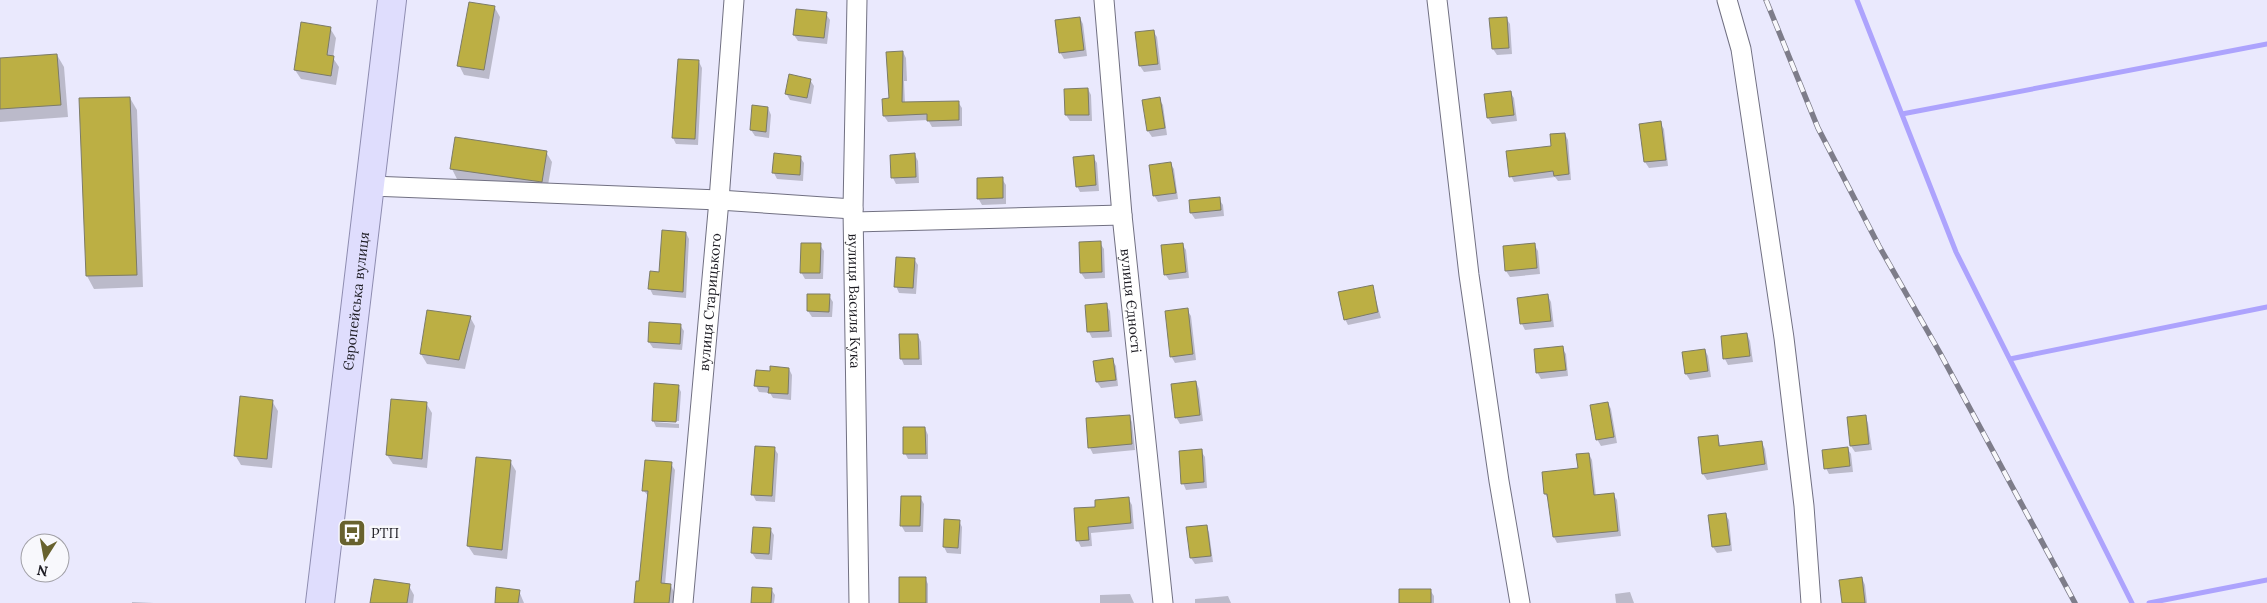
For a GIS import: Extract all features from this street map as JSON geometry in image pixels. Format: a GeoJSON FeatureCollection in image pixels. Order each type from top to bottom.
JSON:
{"type":"FeatureCollection","features":[{"type":"Feature","properties":{"kind":"main road","name":"Європейська вулиця"},"geometry":{"type":"LineString","coordinates":[[320,603],[392,0]]}},
{"type":"Feature","properties":{"kind":"street","name":"вулиця Старицького"},"geometry":{"type":"LineString","coordinates":[[683,603],[719,200],[734,0]]}},
{"type":"Feature","properties":{"kind":"street","name":"вулиця Василя Кука"},"geometry":{"type":"LineString","coordinates":[[857,0],[854,215],[859,603]]}},
{"type":"Feature","properties":{"kind":"street","name":"вулиця Єдності"},"geometry":{"type":"LineString","coordinates":[[1104,0],[1122,215],[1163,603]]}},
{"type":"Feature","properties":{"kind":"street"},"geometry":{"type":"LineString","coordinates":[[1438,0],[1469,275],[1499,482],[1520,603]]}},
{"type":"Feature","properties":{"kind":"street"},"geometry":{"type":"LineString","coordinates":[[1727,0],[1741,49],[1784,338],[1804,506],[1811,603]]}},
{"type":"Feature","properties":{"kind":"street"},"geometry":{"type":"LineString","coordinates":[[371,186],[719,200],[854,215],[1122,215]]}},
{"type":"Feature","properties":{"kind":"building"},"geometry":{"type":"Polygon","coordinates":[[[469,2],[495,6],[484,70],[457,66],[469,2]]]}},
{"type":"Feature","properties":{"kind":"building"},"geometry":{"type":"Polygon","coordinates":[[[796,9],[827,12],[824,38],[793,35],[796,9]]]}},
{"type":"Feature","properties":{"kind":"building"},"geometry":{"type":"Polygon","coordinates":[[[1080,17],[1084,50],[1059,53],[1055,20],[1080,17]]]}},
{"type":"Feature","properties":{"kind":"building"},"geometry":{"type":"Polygon","coordinates":[[[1507,17],[1509,48],[1492,49],[1489,18],[1507,17]]]}},
{"type":"Feature","properties":{"kind":"building"},"geometry":{"type":"Polygon","coordinates":[[[301,22],[331,27],[327,55],[334,56],[331,76],[294,70],[301,22]]]}},
{"type":"Feature","properties":{"kind":"building"},"geometry":{"type":"Polygon","coordinates":[[[1154,30],[1158,64],[1139,66],[1135,32],[1154,30]]]}},
{"type":"Feature","properties":{"kind":"building"},"geometry":{"type":"Polygon","coordinates":[[[903,51],[902,102],[959,101],[959,120],[927,121],[927,114],[883,116],[882,99],[889,98],[886,52],[903,51]]]}},
{"type":"Feature","properties":{"kind":"building"},"geometry":{"type":"Polygon","coordinates":[[[57,54],[61,105],[0,109],[0,58],[57,54]]]}},
{"type":"Feature","properties":{"kind":"building"},"geometry":{"type":"Polygon","coordinates":[[[678,59],[699,60],[695,139],[672,138],[678,59]]]}},
{"type":"Feature","properties":{"kind":"building"},"geometry":{"type":"Polygon","coordinates":[[[789,74],[811,79],[807,98],[785,94],[789,74]]]}},
{"type":"Feature","properties":{"kind":"building"},"geometry":{"type":"Polygon","coordinates":[[[1088,88],[1089,115],[1065,115],[1064,89],[1088,88]]]}},
{"type":"Feature","properties":{"kind":"building"},"geometry":{"type":"Polygon","coordinates":[[[1511,91],[1514,115],[1487,118],[1484,94],[1511,91]]]}},
{"type":"Feature","properties":{"kind":"building"},"geometry":{"type":"Polygon","coordinates":[[[130,97],[137,275],[86,276],[79,98],[130,97]]]}},
{"type":"Feature","properties":{"kind":"building"},"geometry":{"type":"Polygon","coordinates":[[[1160,97],[1165,128],[1147,131],[1142,100],[1160,97]]]}},
{"type":"Feature","properties":{"kind":"building"},"geometry":{"type":"Polygon","coordinates":[[[752,105],[768,107],[766,132],[750,130],[752,105]]]}},
{"type":"Feature","properties":{"kind":"building"},"geometry":{"type":"Polygon","coordinates":[[[1661,121],[1666,160],[1644,162],[1639,124],[1661,121]]]}},
{"type":"Feature","properties":{"kind":"building"},"geometry":{"type":"Polygon","coordinates":[[[1565,133],[1569,174],[1554,176],[1553,171],[1509,177],[1506,151],[1551,146],[1550,134],[1565,133]]]}},
{"type":"Feature","properties":{"kind":"building"},"geometry":{"type":"Polygon","coordinates":[[[455,137],[547,151],[542,182],[450,169],[455,137]]]}},
{"type":"Feature","properties":{"kind":"building"},"geometry":{"type":"Polygon","coordinates":[[[774,153],[801,156],[800,175],[772,173],[774,153]]]}},
{"type":"Feature","properties":{"kind":"building"},"geometry":{"type":"Polygon","coordinates":[[[915,153],[916,177],[891,178],[890,155],[915,153]]]}},
{"type":"Feature","properties":{"kind":"building"},"geometry":{"type":"Polygon","coordinates":[[[1094,155],[1096,185],[1076,187],[1073,157],[1094,155]]]}},
{"type":"Feature","properties":{"kind":"building"},"geometry":{"type":"Polygon","coordinates":[[[1171,162],[1176,193],[1153,196],[1149,165],[1171,162]]]}},
{"type":"Feature","properties":{"kind":"building"},"geometry":{"type":"Polygon","coordinates":[[[1003,177],[1003,198],[977,199],[977,178],[1003,177]]]}},
{"type":"Feature","properties":{"kind":"building"},"geometry":{"type":"Polygon","coordinates":[[[1220,197],[1221,210],[1190,213],[1189,200],[1220,197]]]}},
{"type":"Feature","properties":{"kind":"building"},"geometry":{"type":"Polygon","coordinates":[[[662,230],[686,232],[683,292],[648,289],[650,271],[659,272],[662,230]]]}},
{"type":"Feature","properties":{"kind":"building"},"geometry":{"type":"Polygon","coordinates":[[[1101,241],[1102,272],[1080,273],[1079,242],[1101,241]]]}},
{"type":"Feature","properties":{"kind":"building"},"geometry":{"type":"Polygon","coordinates":[[[801,243],[821,243],[820,273],[800,273],[801,243]]]}},
{"type":"Feature","properties":{"kind":"building"},"geometry":{"type":"Polygon","coordinates":[[[1183,243],[1186,272],[1164,275],[1161,245],[1183,243]]]}},
{"type":"Feature","properties":{"kind":"building"},"geometry":{"type":"Polygon","coordinates":[[[1535,243],[1537,268],[1505,271],[1503,246],[1535,243]]]}},
{"type":"Feature","properties":{"kind":"building"},"geometry":{"type":"Polygon","coordinates":[[[896,257],[915,258],[913,288],[894,287],[896,257]]]}},
{"type":"Feature","properties":{"kind":"building"},"geometry":{"type":"Polygon","coordinates":[[[1373,285],[1378,312],[1344,320],[1338,292],[1373,285]]]}},
{"type":"Feature","properties":{"kind":"building"},"geometry":{"type":"Polygon","coordinates":[[[807,294],[830,294],[829,312],[807,311],[807,294]]]}},
{"type":"Feature","properties":{"kind":"building"},"geometry":{"type":"Polygon","coordinates":[[[1548,294],[1551,321],[1520,324],[1517,298],[1548,294]]]}},
{"type":"Feature","properties":{"kind":"building"},"geometry":{"type":"Polygon","coordinates":[[[1107,303],[1109,331],[1087,332],[1085,305],[1107,303]]]}},
{"type":"Feature","properties":{"kind":"building"},"geometry":{"type":"Polygon","coordinates":[[[1188,308],[1193,354],[1170,357],[1165,311],[1188,308]]]}},
{"type":"Feature","properties":{"kind":"building"},"geometry":{"type":"Polygon","coordinates":[[[427,310],[471,316],[459,360],[420,354],[427,310]]]}},
{"type":"Feature","properties":{"kind":"building"},"geometry":{"type":"Polygon","coordinates":[[[649,322],[681,324],[680,344],[648,342],[649,322]]]}},
{"type":"Feature","properties":{"kind":"building"},"geometry":{"type":"Polygon","coordinates":[[[1747,333],[1750,356],[1723,359],[1721,336],[1747,333]]]}},
{"type":"Feature","properties":{"kind":"building"},"geometry":{"type":"Polygon","coordinates":[[[899,334],[918,334],[919,359],[900,359],[899,334]]]}},
{"type":"Feature","properties":{"kind":"building"},"geometry":{"type":"Polygon","coordinates":[[[1563,346],[1566,370],[1536,373],[1534,349],[1563,346]]]}},
{"type":"Feature","properties":{"kind":"building"},"geometry":{"type":"Polygon","coordinates":[[[1705,349],[1708,371],[1685,374],[1682,352],[1705,349]]]}},
{"type":"Feature","properties":{"kind":"building"},"geometry":{"type":"Polygon","coordinates":[[[1113,358],[1116,380],[1096,382],[1093,361],[1113,358]]]}},
{"type":"Feature","properties":{"kind":"building"},"geometry":{"type":"Polygon","coordinates":[[[770,366],[789,368],[788,394],[768,393],[769,387],[754,386],[756,370],[770,371],[770,366]]]}},
{"type":"Feature","properties":{"kind":"building"},"geometry":{"type":"Polygon","coordinates":[[[1196,381],[1200,415],[1175,418],[1171,384],[1196,381]]]}},
{"type":"Feature","properties":{"kind":"building"},"geometry":{"type":"Polygon","coordinates":[[[654,383],[679,385],[676,422],[652,421],[654,383]]]}},
{"type":"Feature","properties":{"kind":"building"},"geometry":{"type":"Polygon","coordinates":[[[240,396],[273,400],[267,459],[234,456],[240,396]]]}},
{"type":"Feature","properties":{"kind":"building"},"geometry":{"type":"Polygon","coordinates":[[[391,399],[427,402],[422,459],[386,455],[391,399]]]}},
{"type":"Feature","properties":{"kind":"building"},"geometry":{"type":"Polygon","coordinates":[[[1608,402],[1614,437],[1596,440],[1590,405],[1608,402]]]}},
{"type":"Feature","properties":{"kind":"building"},"geometry":{"type":"Polygon","coordinates":[[[1130,415],[1132,444],[1088,448],[1086,418],[1130,415]]]}},
{"type":"Feature","properties":{"kind":"building"},"geometry":{"type":"Polygon","coordinates":[[[1866,415],[1869,444],[1850,446],[1847,417],[1866,415]]]}},
{"type":"Feature","properties":{"kind":"building"},"geometry":{"type":"Polygon","coordinates":[[[903,427],[925,427],[926,454],[903,454],[903,427]]]}},
{"type":"Feature","properties":{"kind":"building"},"geometry":{"type":"Polygon","coordinates":[[[1718,435],[1719,446],[1762,441],[1765,464],[1702,474],[1698,437],[1718,435]]]}},
{"type":"Feature","properties":{"kind":"building"},"geometry":{"type":"Polygon","coordinates":[[[755,446],[775,447],[772,496],[751,495],[755,446]]]}},
{"type":"Feature","properties":{"kind":"building"},"geometry":{"type":"Polygon","coordinates":[[[1848,447],[1850,466],[1824,469],[1822,450],[1848,447]]]}},
{"type":"Feature","properties":{"kind":"building"},"geometry":{"type":"Polygon","coordinates":[[[1202,449],[1204,482],[1181,484],[1179,451],[1202,449]]]}},
{"type":"Feature","properties":{"kind":"building"},"geometry":{"type":"Polygon","coordinates":[[[1589,453],[1594,495],[1614,493],[1618,531],[1553,537],[1547,494],[1544,494],[1542,472],[1578,468],[1576,454],[1589,453]]]}},
{"type":"Feature","properties":{"kind":"building"},"geometry":{"type":"Polygon","coordinates":[[[476,457],[511,460],[502,550],[467,546],[476,457]]]}},
{"type":"Feature","properties":{"kind":"building"},"geometry":{"type":"Polygon","coordinates":[[[645,460],[672,462],[661,583],[671,584],[669,603],[634,603],[636,581],[639,581],[648,491],[642,491],[645,460]]]}},
{"type":"Feature","properties":{"kind":"building"},"geometry":{"type":"Polygon","coordinates":[[[901,496],[921,496],[920,526],[900,526],[901,496]]]}},
{"type":"Feature","properties":{"kind":"building"},"geometry":{"type":"Polygon","coordinates":[[[1129,497],[1131,523],[1088,527],[1089,540],[1076,541],[1074,508],[1095,507],[1095,500],[1129,497]]]}},
{"type":"Feature","properties":{"kind":"building"},"geometry":{"type":"Polygon","coordinates":[[[1726,513],[1730,545],[1712,547],[1708,515],[1726,513]]]}},
{"type":"Feature","properties":{"kind":"building"},"geometry":{"type":"Polygon","coordinates":[[[944,519],[960,520],[958,548],[943,547],[944,519]]]}},
{"type":"Feature","properties":{"kind":"building"},"geometry":{"type":"Polygon","coordinates":[[[1207,525],[1211,556],[1190,558],[1186,527],[1207,525]]]}},
{"type":"Feature","properties":{"kind":"building"},"geometry":{"type":"Polygon","coordinates":[[[753,527],[771,528],[769,554],[751,553],[753,527]]]}},
{"type":"Feature","properties":{"kind":"building"},"geometry":{"type":"Polygon","coordinates":[[[899,577],[926,577],[926,603],[899,603],[899,577]]]}},
{"type":"Feature","properties":{"kind":"building"},"geometry":{"type":"Polygon","coordinates":[[[1862,577],[1865,603],[1842,603],[1839,580],[1862,577]]]}},
{"type":"Feature","properties":{"kind":"building"},"geometry":{"type":"Polygon","coordinates":[[[374,579],[410,584],[407,603],[370,603],[374,579]]]}},
{"type":"Feature","properties":{"kind":"building"},"geometry":{"type":"Polygon","coordinates":[[[496,587],[520,590],[518,603],[495,603],[496,587]]]}},
{"type":"Feature","properties":{"kind":"building"},"geometry":{"type":"Polygon","coordinates":[[[752,587],[772,588],[771,603],[751,603],[752,587]]]}},
{"type":"Feature","properties":{"kind":"building"},"geometry":{"type":"Polygon","coordinates":[[[1399,589],[1431,589],[1431,603],[1399,603],[1399,589]]]}},
{"type":"Feature","properties":{"kind":"waterway"},"geometry":{"type":"LineString","coordinates":[[1857,0],[1956,252],[2132,603]]}},
{"type":"Feature","properties":{"kind":"waterway"},"geometry":{"type":"LineString","coordinates":[[1902,114],[2267,44]]}},
{"type":"Feature","properties":{"kind":"waterway"},"geometry":{"type":"LineString","coordinates":[[2010,359],[2267,307]]}},
{"type":"Feature","properties":{"kind":"waterway"},"geometry":{"type":"LineString","coordinates":[[2149,603],[2267,580]]}},
{"type":"Feature","properties":{"kind":"railway"},"geometry":{"type":"LineString","coordinates":[[1766,0],[1818,128],[1879,246],[1940,353],[2075,603]]}},
{"type":"Feature","properties":{"kind":"place","name":"РТП"},"geometry":{"type":"Point","coordinates":[352,533]}}]}
